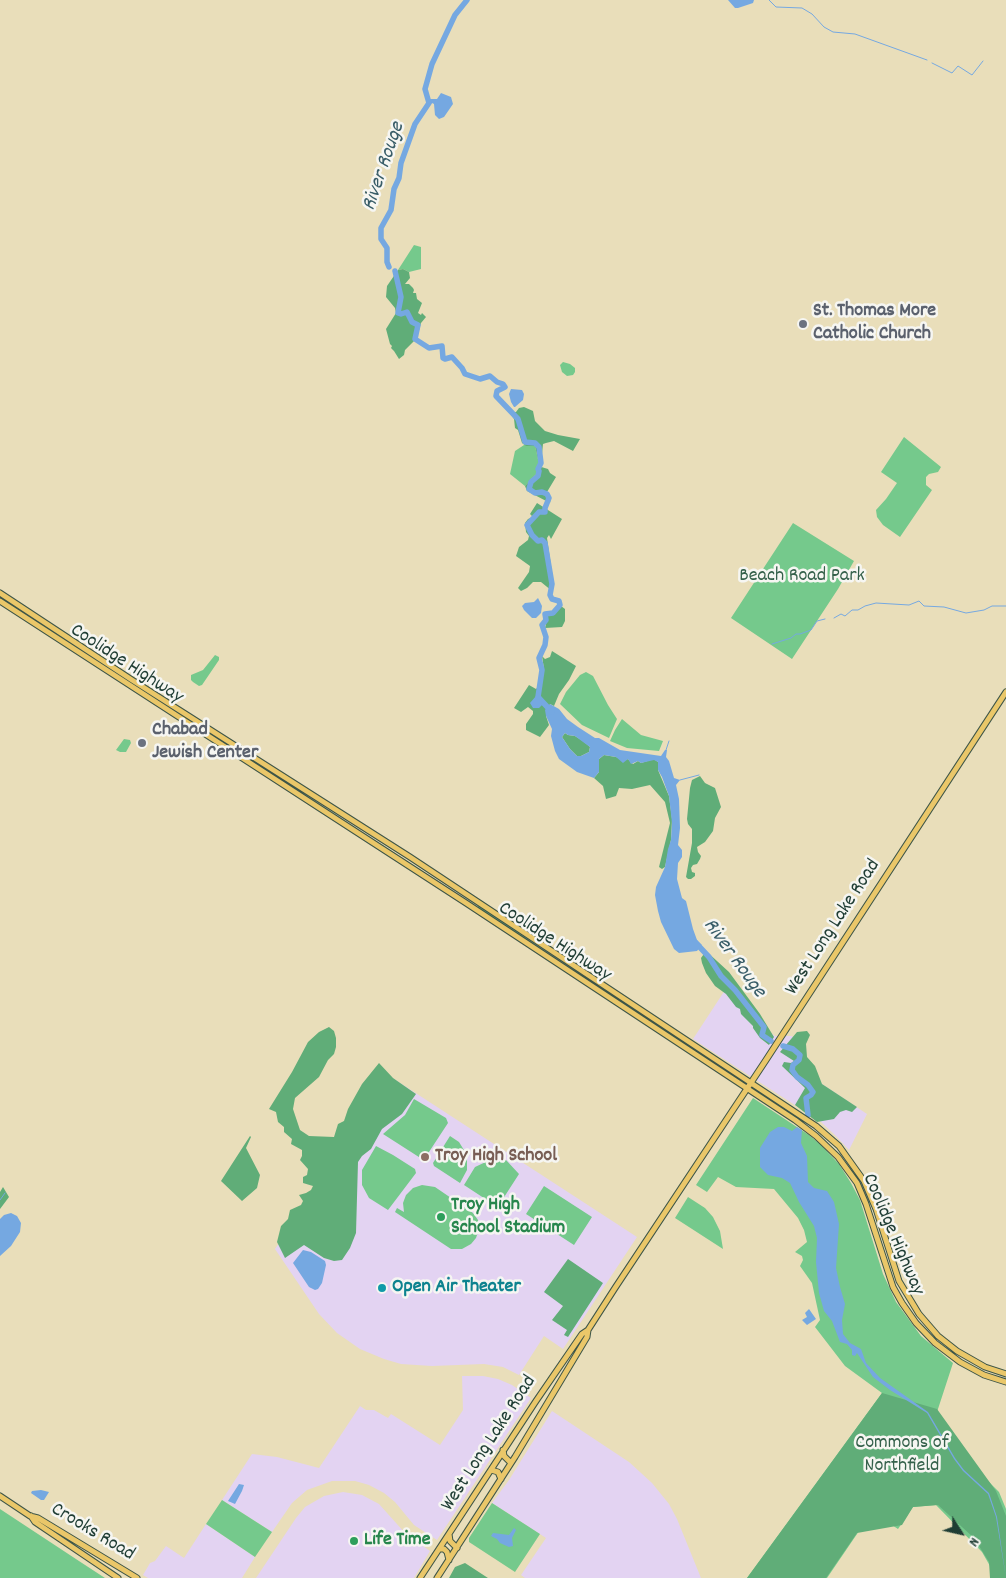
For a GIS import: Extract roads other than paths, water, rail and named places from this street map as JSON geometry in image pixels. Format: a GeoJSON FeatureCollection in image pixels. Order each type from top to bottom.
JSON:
{"type":"FeatureCollection","features":[{"type":"Feature","properties":{"kind":"main road","name":"Coolidge Highway"},"geometry":{"type":"LineString","coordinates":[[0,593],[185,714],[291,780],[792,1108],[839,1146],[859,1173],[873,1200],[899,1281],[912,1305],[928,1325],[957,1351],[975,1362],[1006,1374]]}},
{"type":"Feature","properties":{"kind":"main road","name":"Coolidge Highway"},"geometry":{"type":"LineString","coordinates":[[0,601],[703,1059],[816,1136],[838,1157],[857,1183],[894,1286],[902,1304],[916,1323],[935,1343],[960,1362],[984,1375],[1006,1382]]}},
{"type":"Feature","properties":{"kind":"main road","name":"West Long Lake Road"},"geometry":{"type":"LineString","coordinates":[[420,1578],[566,1356],[582,1334],[588,1330],[1006,692]]}},
{"type":"Feature","properties":{"kind":"main road"},"geometry":{"type":"LineString","coordinates":[[179,718],[180,714],[185,714]]}},
{"type":"Feature","properties":{"kind":"main road"},"geometry":{"type":"LineString","coordinates":[[221,744],[225,744],[227,740]]}},
{"type":"Feature","properties":{"kind":"main road"},"geometry":{"type":"LineString","coordinates":[[255,767],[255,762],[260,761]]}},
{"type":"Feature","properties":{"kind":"main road"},"geometry":{"type":"LineString","coordinates":[[284,785],[288,785],[291,780]]}},
{"type":"Feature","properties":{"kind":"main road"},"geometry":{"type":"LineString","coordinates":[[292,790],[294,786],[298,785]]}},
{"type":"Feature","properties":{"kind":"main road"},"geometry":{"type":"LineString","coordinates":[[703,1059],[707,1059],[711,1055]]}},
{"type":"Feature","properties":{"kind":"main road"},"geometry":{"type":"LineString","coordinates":[[712,1065],[716,1062],[721,1062]]}},
{"type":"Feature","properties":{"kind":"main road"},"geometry":{"type":"LineString","coordinates":[[786,1114],[790,1113],[792,1108]]}},
{"type":"Feature","properties":{"kind":"main road"},"geometry":{"type":"LineString","coordinates":[[795,1120],[797,1115],[801,1115]]}},
{"type":"Feature","properties":{"kind":"main road","name":"West Long Lake Road"},"geometry":{"type":"LineString","coordinates":[[437,1578],[501,1480],[587,1337],[588,1330]]}},
{"type":"Feature","properties":{"kind":"main road"},"geometry":{"type":"LineString","coordinates":[[566,1356],[571,1357],[572,1362]]}},
{"type":"Feature","properties":{"kind":"main road"},"geometry":{"type":"LineString","coordinates":[[503,1450],[504,1456],[511,1463]]}},
{"type":"Feature","properties":{"kind":"main road"},"geometry":{"type":"LineString","coordinates":[[491,1470],[498,1472],[501,1480]]}},
{"type":"Feature","properties":{"kind":"main road","name":"Crooks Road"},"geometry":{"type":"LineString","coordinates":[[0,1496],[118,1578]]}},
{"type":"Feature","properties":{"kind":"main road","name":"Crooks Road"},"geometry":{"type":"LineString","coordinates":[[30,1516],[38,1518],[137,1578]]}},
{"type":"Feature","properties":{"kind":"main road"},"geometry":{"type":"LineString","coordinates":[[449,1534],[450,1541],[457,1548]]}},
{"type":"Feature","properties":{"kind":"main road"},"geometry":{"type":"LineString","coordinates":[[83,1555],[85,1550],[90,1549]]}},
{"type":"Feature","properties":{"kind":"main road"},"geometry":{"type":"LineString","coordinates":[[439,1549],[447,1552],[449,1560]]}},
{"type":"Feature","properties":{"kind":"water"},"geometry":{"type":"Polygon","coordinates":[[[728,0],[754,0],[753,3],[735,8],[728,0]]]}},
{"type":"Feature","properties":{"kind":"water"},"geometry":{"type":"Polygon","coordinates":[[[441,93],[451,97],[453,104],[444,117],[439,119],[435,115],[434,104],[430,105],[429,103],[430,99],[437,99],[441,93]]]}},
{"type":"Feature","properties":{"kind":"water"},"geometry":{"type":"Polygon","coordinates":[[[511,389],[522,390],[524,394],[523,400],[515,407],[511,402],[509,394],[511,389]]]}},
{"type":"Feature","properties":{"kind":"water"},"geometry":{"type":"Polygon","coordinates":[[[538,598],[542,606],[541,613],[536,618],[532,618],[522,606],[525,603],[534,602],[538,598]]]}},
{"type":"Feature","properties":{"kind":"water"},"geometry":{"type":"Polygon","coordinates":[[[540,695],[545,702],[539,708],[533,708],[530,703],[536,696],[540,695]]]}},
{"type":"Feature","properties":{"kind":"water"},"geometry":{"type":"Polygon","coordinates":[[[550,704],[559,709],[567,719],[578,727],[620,750],[661,756],[667,750],[666,757],[674,778],[680,780],[676,785],[679,799],[680,828],[678,845],[682,850],[682,857],[678,863],[677,879],[682,898],[686,901],[697,940],[702,945],[697,951],[679,953],[674,949],[661,922],[658,911],[655,895],[656,887],[665,867],[671,840],[672,823],[669,796],[658,770],[658,762],[654,760],[641,763],[638,761],[631,764],[628,759],[623,763],[616,757],[604,755],[599,759],[599,772],[594,778],[577,772],[559,759],[555,751],[551,736],[552,729],[545,710],[550,704]],[[565,733],[562,737],[577,756],[589,752],[590,747],[575,736],[565,733]]]}},
{"type":"Feature","properties":{"kind":"water"},"geometry":{"type":"Polygon","coordinates":[[[778,1127],[784,1127],[792,1131],[797,1127],[802,1130],[801,1143],[807,1156],[808,1182],[814,1188],[827,1191],[834,1202],[839,1224],[836,1268],[845,1304],[842,1320],[843,1334],[850,1343],[861,1349],[866,1363],[880,1378],[928,1412],[964,1470],[989,1493],[997,1517],[1006,1578],[996,1517],[988,1494],[963,1471],[927,1413],[873,1377],[857,1353],[855,1356],[852,1355],[852,1350],[847,1344],[840,1342],[832,1321],[824,1311],[819,1293],[816,1262],[817,1238],[814,1226],[790,1183],[782,1178],[768,1175],[760,1167],[760,1148],[770,1132],[778,1127]]]}},
{"type":"Feature","properties":{"kind":"water"},"geometry":{"type":"Polygon","coordinates":[[[11,1213],[17,1216],[21,1223],[20,1232],[11,1246],[0,1256],[0,1219],[4,1215],[11,1213]]]}},
{"type":"Feature","properties":{"kind":"water"},"geometry":{"type":"Polygon","coordinates":[[[303,1250],[311,1252],[325,1261],[326,1265],[322,1283],[318,1289],[315,1290],[309,1287],[293,1263],[303,1250]]]}},
{"type":"Feature","properties":{"kind":"water"},"geometry":{"type":"Polygon","coordinates":[[[809,1309],[816,1319],[807,1325],[802,1320],[807,1317],[805,1313],[809,1309]]]}},
{"type":"Feature","properties":{"kind":"water"},"geometry":{"type":"Polygon","coordinates":[[[239,1484],[244,1485],[235,1504],[228,1501],[239,1484]]]}},
{"type":"Feature","properties":{"kind":"water"},"geometry":{"type":"Polygon","coordinates":[[[41,1490],[49,1492],[44,1500],[31,1493],[32,1491],[41,1490]]]}},
{"type":"Feature","properties":{"kind":"water"},"geometry":{"type":"Polygon","coordinates":[[[514,1528],[516,1530],[512,1538],[513,1546],[509,1547],[500,1543],[491,1536],[493,1533],[509,1535],[514,1528]]]}},
{"type":"Feature","properties":{"kind":"waterway","name":"River Rouge"},"geometry":{"type":"LineString","coordinates":[[389,267],[387,248],[381,239],[381,228],[391,210],[401,163],[415,124],[429,103],[425,89],[432,64],[455,15],[467,0]]}},
{"type":"Feature","properties":{"kind":"waterway"},"geometry":{"type":"LineString","coordinates":[[769,0],[776,7],[802,8],[812,14],[824,27],[833,32],[855,34],[927,60]]}},
{"type":"Feature","properties":{"kind":"waterway"},"geometry":{"type":"LineString","coordinates":[[932,63],[952,73],[958,66],[972,75],[983,61]]}},
{"type":"Feature","properties":{"kind":"waterway","name":"River Rouge"},"geometry":{"type":"LineString","coordinates":[[395,271],[401,297],[398,313],[407,312],[412,322],[418,325],[415,339],[429,348],[442,346],[443,358],[452,357],[465,374],[480,379],[490,376],[503,384],[505,387],[497,391],[496,396],[518,419],[525,442],[535,443],[539,447],[541,463],[538,469],[538,476],[531,482],[529,489],[535,493],[542,492],[547,494],[549,498],[545,512],[539,512],[527,525],[532,535],[538,541],[542,540],[545,543],[552,584],[550,595],[552,599],[559,601],[560,605],[553,613],[545,614],[546,620],[542,625],[546,637],[545,645],[539,658],[542,670],[538,697],[552,712]]}},
{"type":"Feature","properties":{"kind":"waterway"},"geometry":{"type":"LineString","coordinates":[[834,618],[841,614],[845,616],[852,610],[858,610],[876,603],[909,605],[919,601],[924,606],[944,607],[966,613],[984,610],[992,606],[1006,606]]}},
{"type":"Feature","properties":{"kind":"waterway"},"geometry":{"type":"LineString","coordinates":[[772,644],[811,630],[817,621],[825,619]]}},
{"type":"Feature","properties":{"kind":"waterway"},"geometry":{"type":"LineString","coordinates":[[666,750],[669,741]]}},
{"type":"Feature","properties":{"kind":"waterway"},"geometry":{"type":"LineString","coordinates":[[680,780],[699,775]]}},
{"type":"Feature","properties":{"kind":"waterway","name":"River Rouge"},"geometry":{"type":"LineString","coordinates":[[695,942],[764,1027],[762,1035],[771,1041]]}},
{"type":"Feature","properties":{"kind":"waterway","name":"River Rouge"},"geometry":{"type":"LineString","coordinates":[[783,1046],[793,1049],[800,1055],[792,1070],[813,1092],[806,1098],[808,1115]]}},
{"type":"Feature","properties":{"kind":"waterway"},"geometry":{"type":"LineString","coordinates":[[0,1200],[5,1193]]}},
{"type":"Feature","properties":{"kind":"place","name":"St. Thomas More Catholic Church"},"geometry":{"type":"Point","coordinates":[803,324]}},
{"type":"Feature","properties":{"kind":"place","name":"Chabad Jewish Center"},"geometry":{"type":"Point","coordinates":[142,743]}},
{"type":"Feature","properties":{"kind":"place","name":"Troy High School"},"geometry":{"type":"Point","coordinates":[425,1157]}},
{"type":"Feature","properties":{"kind":"place","name":"Troy High School Stadium"},"geometry":{"type":"Point","coordinates":[441,1217]}},
{"type":"Feature","properties":{"kind":"place","name":"Open Air Theater"},"geometry":{"type":"Point","coordinates":[382,1288]}},
{"type":"Feature","properties":{"kind":"place","name":"Life Time"},"geometry":{"type":"Point","coordinates":[354,1541]}},
{"type":"Feature","properties":{"kind":"park label","name":"Beach Road Park"},"geometry":{"type":"Point","coordinates":[802,577]}},
{"type":"Feature","properties":{"kind":"park label","name":"Commons of Northfield"},"geometry":{"type":"Point","coordinates":[902,1456]}}]}
